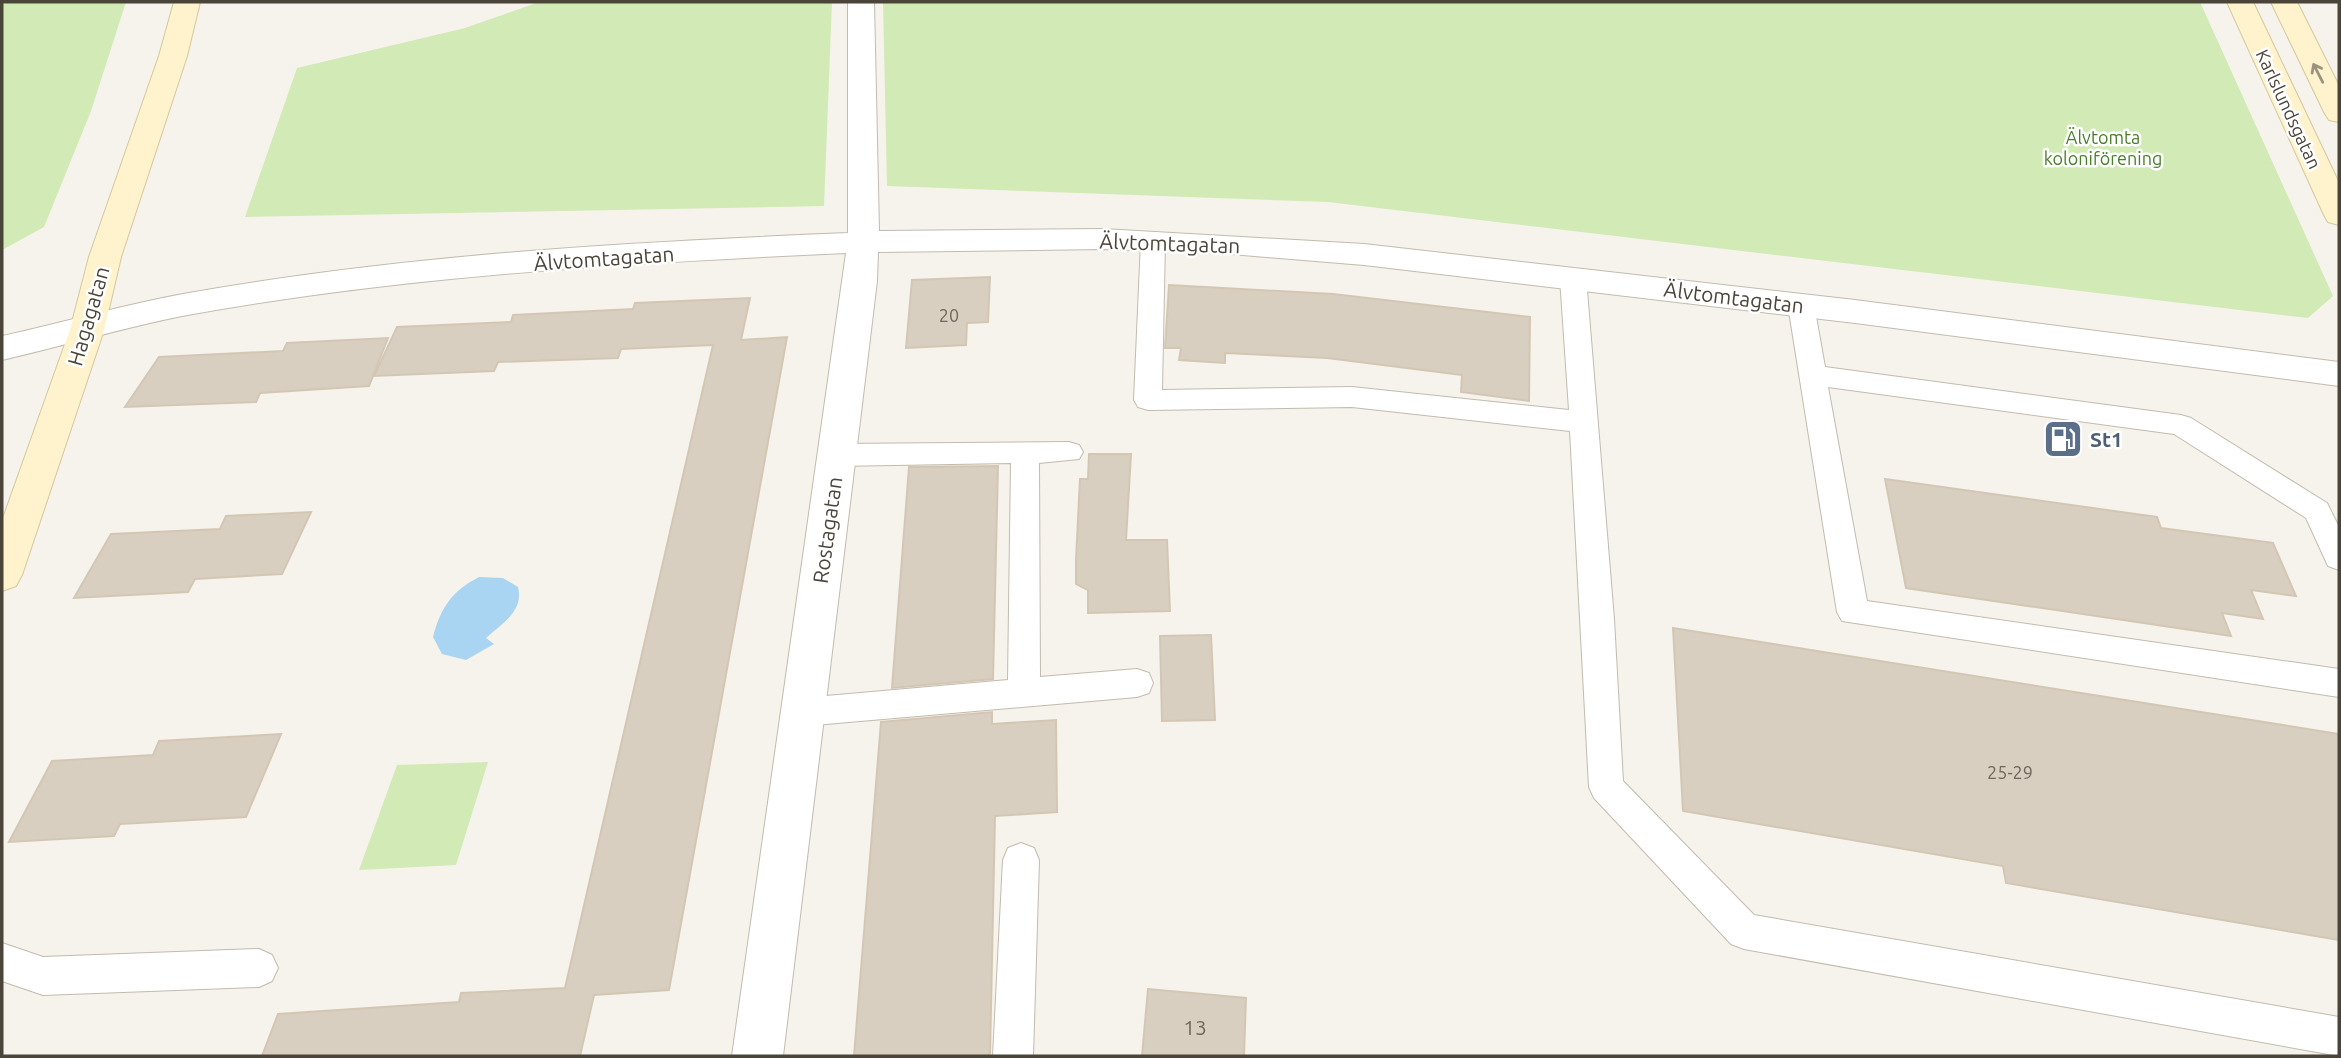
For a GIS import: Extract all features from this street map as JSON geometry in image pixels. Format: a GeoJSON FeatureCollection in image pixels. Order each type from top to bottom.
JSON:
{"type":"FeatureCollection","features":[{"type":"Feature","properties":{"kind":"street","name":"Hagagatan"},"geometry":{"type":"LineString","coordinates":[[2,575],[87,330],[105,257],[173,56],[187,2]]}},
{"type":"Feature","properties":{"kind":"street","name":"Hagagatan"},"geometry":{"type":"LineString","coordinates":[[173,56],[202,2]]}},
{"type":"Feature","properties":{"kind":"street","name":"Rostagatan"},"geometry":{"type":"LineString","coordinates":[[757,1056],[861,281],[860,242],[865,193],[861,2]]}},
{"type":"Feature","properties":{"kind":"street","name":"Karlslundsgatan"},"geometry":{"type":"LineString","coordinates":[[2240,2],[2339,215]]}},
{"type":"Feature","properties":{"kind":"street","name":"Karlslundsgatan"},"geometry":{"type":"LineString","coordinates":[[2284,2],[2339,114]]}},
{"type":"Feature","properties":{"kind":"street","name":"Älvtomtagatan"},"geometry":{"type":"LineString","coordinates":[[2,348],[87,330],[145,312],[208,301],[475,268],[948,238],[1153,241],[1284,247],[1801,305],[2339,374]]}},
{"type":"Feature","properties":{"kind":"lane"},"geometry":{"type":"LineString","coordinates":[[1153,241],[1148,400],[1352,397],[1583,422]]}},
{"type":"Feature","properties":{"kind":"lane"},"geometry":{"type":"LineString","coordinates":[[1573,278],[1598,619],[1606,787],[1744,931],[2339,1037]]}},
{"type":"Feature","properties":{"kind":"lane"},"geometry":{"type":"LineString","coordinates":[[1801,305],[1853,612],[2339,683]]}},
{"type":"Feature","properties":{"kind":"lane"},"geometry":{"type":"LineString","coordinates":[[1812,375],[2180,425],[2317,511],[2339,558]]}},
{"type":"Feature","properties":{"kind":"lane"},"geometry":{"type":"LineString","coordinates":[[836,455],[1069,452]]}},
{"type":"Feature","properties":{"kind":"lane"},"geometry":{"type":"LineString","coordinates":[[1024,693],[1025,453]]}},
{"type":"Feature","properties":{"kind":"lane"},"geometry":{"type":"LineString","coordinates":[[803,712],[1137,683]]}},
{"type":"Feature","properties":{"kind":"lane"},"geometry":{"type":"LineString","coordinates":[[1013,1056],[1021,860]]}},
{"type":"Feature","properties":{"kind":"lane"},"geometry":{"type":"LineString","coordinates":[[2,962],[43,976],[259,968]]}},
{"type":"Feature","properties":{"kind":"green space"},"geometry":{"type":"Polygon","coordinates":[[[10,2],[126,2],[91,111],[44,227],[2,250],[2,5],[10,2]]]}},
{"type":"Feature","properties":{"kind":"green space"},"geometry":{"type":"Polygon","coordinates":[[[539,2],[832,2],[824,206],[245,217],[297,68],[465,28],[539,2]]]}},
{"type":"Feature","properties":{"kind":"green space","name":"Älvtomta koloniförening"},"geometry":{"type":"Polygon","coordinates":[[[883,2],[2200,2],[2333,296],[2308,318],[1328,202],[887,186],[883,2]]]}},
{"type":"Feature","properties":{"kind":"green space"},"geometry":{"type":"Polygon","coordinates":[[[488,762],[456,865],[359,870],[397,765],[488,762]]]}},
{"type":"Feature","properties":{"kind":"water"},"geometry":{"type":"Polygon","coordinates":[[[479,577],[503,578],[518,587],[515,610],[486,638],[494,644],[466,660],[442,654],[433,637],[440,617],[455,594],[479,577]]]}},
{"type":"Feature","properties":{"kind":"building"},"geometry":{"type":"Polygon","coordinates":[[[990,277],[988,322],[967,323],[966,345],[906,348],[912,280],[990,277]]]}},
{"type":"Feature","properties":{"kind":"building"},"geometry":{"type":"Polygon","coordinates":[[[1169,285],[1333,294],[1530,317],[1529,401],[1461,392],[1462,375],[1327,358],[1225,353],[1225,363],[1179,360],[1181,348],[1165,348],[1169,285]]]}},
{"type":"Feature","properties":{"kind":"building"},"geometry":{"type":"Polygon","coordinates":[[[750,298],[741,340],[787,337],[669,990],[594,995],[580,1056],[262,1056],[278,1014],[459,1002],[461,993],[565,988],[713,345],[621,349],[618,358],[498,362],[494,371],[374,376],[397,327],[511,322],[513,315],[633,309],[635,303],[750,298]]]}},
{"type":"Feature","properties":{"kind":"building"},"geometry":{"type":"Polygon","coordinates":[[[388,338],[369,386],[260,393],[256,402],[125,407],[159,357],[283,351],[287,343],[388,338]]]}},
{"type":"Feature","properties":{"kind":"building"},"geometry":{"type":"Polygon","coordinates":[[[1089,454],[1131,454],[1126,540],[1167,540],[1170,611],[1088,613],[1088,590],[1076,584],[1076,560],[1080,479],[1088,479],[1089,454]]]}},
{"type":"Feature","properties":{"kind":"building"},"geometry":{"type":"Polygon","coordinates":[[[998,466],[993,679],[892,688],[909,467],[998,466]]]}},
{"type":"Feature","properties":{"kind":"building"},"geometry":{"type":"Polygon","coordinates":[[[1885,479],[2157,517],[2161,528],[2273,543],[2296,596],[2251,590],[2263,619],[2222,613],[2231,636],[1906,588],[1885,479]]]}},
{"type":"Feature","properties":{"kind":"building"},"geometry":{"type":"Polygon","coordinates":[[[311,512],[282,574],[195,579],[188,592],[74,598],[111,534],[220,529],[226,516],[311,512]]]}},
{"type":"Feature","properties":{"kind":"building"},"geometry":{"type":"Polygon","coordinates":[[[1673,628],[2339,734],[2339,940],[2006,883],[2003,866],[1683,811],[1673,628]]]}},
{"type":"Feature","properties":{"kind":"building"},"geometry":{"type":"Polygon","coordinates":[[[1211,635],[1215,720],[1162,721],[1160,636],[1211,635]]]}},
{"type":"Feature","properties":{"kind":"building"},"geometry":{"type":"Polygon","coordinates":[[[992,712],[992,724],[1056,720],[1057,812],[995,816],[990,1056],[854,1056],[881,722],[992,712]]]}},
{"type":"Feature","properties":{"kind":"building"},"geometry":{"type":"Polygon","coordinates":[[[281,734],[246,817],[120,824],[114,836],[9,842],[52,761],[153,755],[159,741],[281,734]]]}},
{"type":"Feature","properties":{"kind":"building"},"geometry":{"type":"Polygon","coordinates":[[[1148,989],[1246,998],[1244,1056],[1142,1056],[1148,989]]]}},
{"type":"Feature","properties":{"kind":"place","name":"St1"},"geometry":{"type":"Point","coordinates":[2063,439]}}]}
